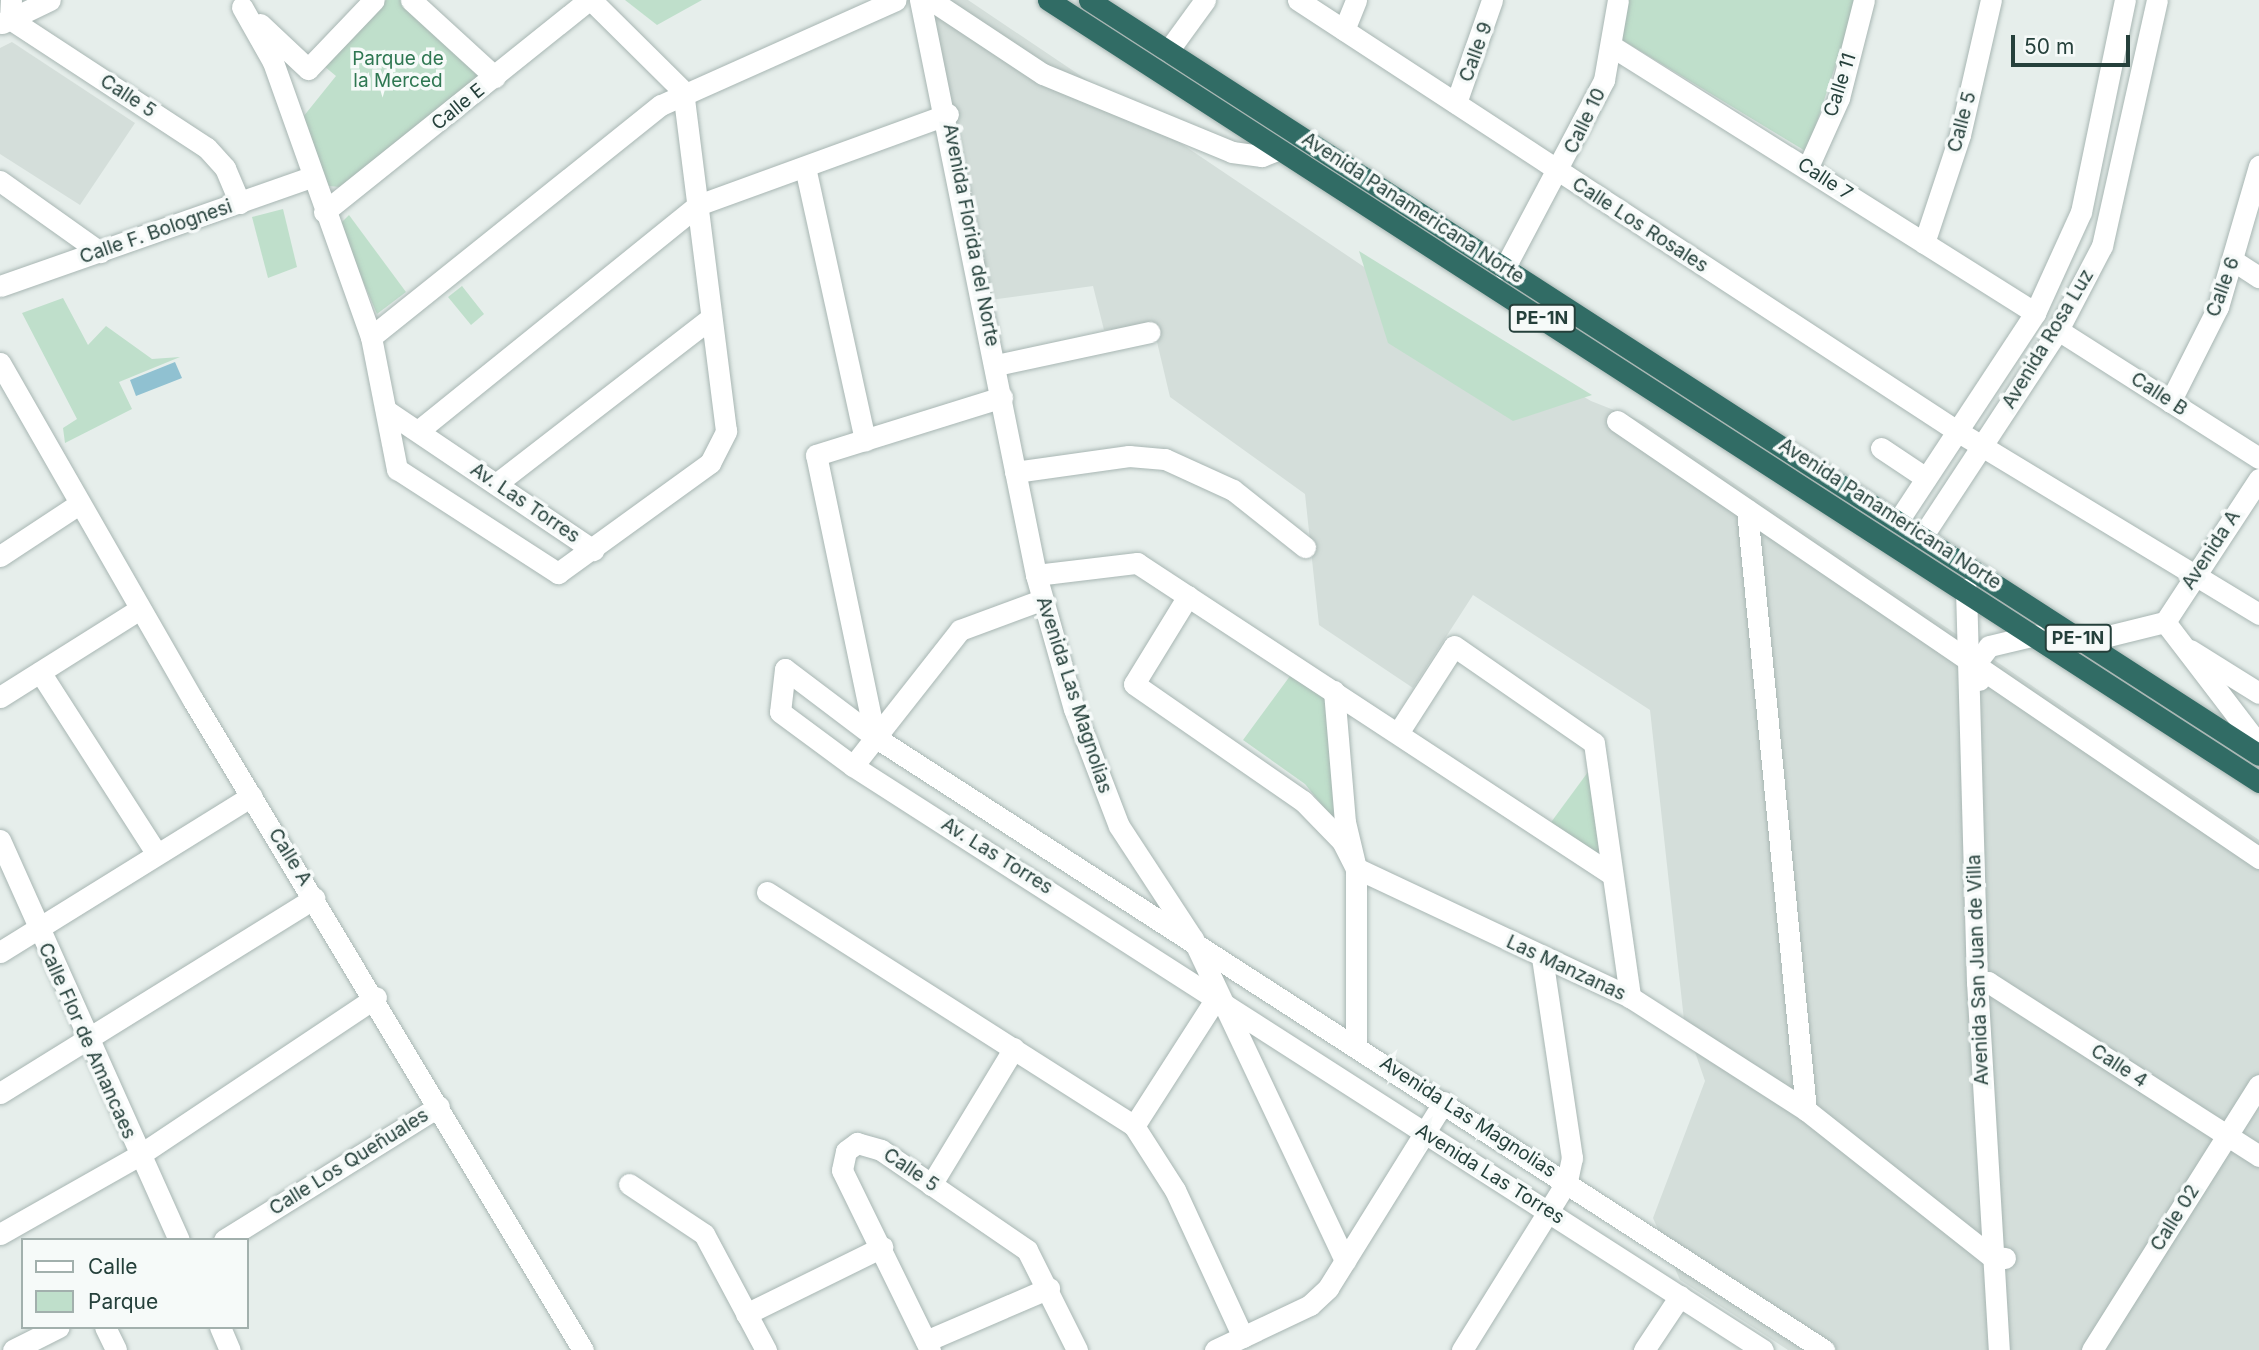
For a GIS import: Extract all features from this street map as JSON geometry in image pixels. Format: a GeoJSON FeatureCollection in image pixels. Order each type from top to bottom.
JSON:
{"type":"FeatureCollection","features":[{"type":"Feature","properties":{"kind":"highway","name":"Avenida Panamericana Norte"},"geometry":{"type":"LineString","coordinates":[[1048,0],[2035,635]]}},
{"type":"Feature","properties":{"kind":"highway","name":"Avenida Panamericana Norte"},"geometry":{"type":"LineString","coordinates":[[1089,0],[1898,521]]}},
{"type":"Feature","properties":{"kind":"highway","name":"PE-1N"},"geometry":{"type":"LineString","coordinates":[[1898,521],[2259,755]]}},
{"type":"Feature","properties":{"kind":"highway","name":"PE-1N"},"geometry":{"type":"LineString","coordinates":[[2035,635],[2259,782]]}},
{"type":"Feature","properties":{"kind":"street"},"geometry":{"type":"LineString","coordinates":[[7,14],[50,0]]}},
{"type":"Feature","properties":{"kind":"street"},"geometry":{"type":"LineString","coordinates":[[237,3],[308,69],[374,0]]}},
{"type":"Feature","properties":{"kind":"street"},"geometry":{"type":"LineString","coordinates":[[411,0],[495,77]]}},
{"type":"Feature","properties":{"kind":"street"},"geometry":{"type":"LineString","coordinates":[[590,0],[683,91],[698,205],[723,445],[710,463],[593,550]]}},
{"type":"Feature","properties":{"kind":"street","name":"Calle E"},"geometry":{"type":"LineString","coordinates":[[324,212],[590,0]]}},
{"type":"Feature","properties":{"kind":"street"},"geometry":{"type":"LineString","coordinates":[[371,337],[683,91],[896,0]]}},
{"type":"Feature","properties":{"kind":"street","name":"Avenida Florida del Norte"},"geometry":{"type":"LineString","coordinates":[[920,0],[948,114],[1015,471]]}},
{"type":"Feature","properties":{"kind":"street"},"geometry":{"type":"LineString","coordinates":[[931,0],[1043,74],[1232,152],[1262,156],[1279,149]]}},
{"type":"Feature","properties":{"kind":"street"},"geometry":{"type":"LineString","coordinates":[[1168,51],[1205,0]]}},
{"type":"Feature","properties":{"kind":"street","name":"Calle Los Rosales"},"geometry":{"type":"LineString","coordinates":[[1298,0],[1957,431],[1984,444],[2259,614]]}},
{"type":"Feature","properties":{"kind":"street"},"geometry":{"type":"LineString","coordinates":[[1344,30],[1356,0]]}},
{"type":"Feature","properties":{"kind":"street","name":"Calle 9"},"geometry":{"type":"LineString","coordinates":[[1456,103],[1492,0]]}},
{"type":"Feature","properties":{"kind":"street","name":"Calle 10"},"geometry":{"type":"LineString","coordinates":[[1504,269],[1559,172],[1604,80],[1613,47],[1618,0]]}},
{"type":"Feature","properties":{"kind":"street","name":"Calle 11"},"geometry":{"type":"LineString","coordinates":[[1808,167],[1839,98],[1864,0]]}},
{"type":"Feature","properties":{"kind":"street","name":"Calle 5"},"geometry":{"type":"LineString","coordinates":[[1924,243],[1960,135],[1991,0]]}},
{"type":"Feature","properties":{"kind":"street","name":"Avenida Rosa Luz"},"geometry":{"type":"LineString","coordinates":[[1898,521],[2035,313],[2081,212],[2125,0]]}},
{"type":"Feature","properties":{"kind":"street","name":"Avenida Rosa Luz"},"geometry":{"type":"LineString","coordinates":[[1922,537],[2059,330],[2115,207],[2157,0]]}},
{"type":"Feature","properties":{"kind":"street"},"geometry":{"type":"LineString","coordinates":[[237,3],[273,62],[324,212],[371,337],[387,411]]}},
{"type":"Feature","properties":{"kind":"street","name":"Calle 5"},"geometry":{"type":"LineString","coordinates":[[7,14],[206,148],[225,168],[240,203]]}},
{"type":"Feature","properties":{"kind":"street","name":"Calle 7"},"geometry":{"type":"LineString","coordinates":[[1613,47],[1808,167],[2035,313]]}},
{"type":"Feature","properties":{"kind":"street"},"geometry":{"type":"LineString","coordinates":[[418,430],[698,205],[948,114]]}},
{"type":"Feature","properties":{"kind":"street","name":"Calle 6"},"geometry":{"type":"LineString","coordinates":[[2170,402],[2234,261],[2259,166]]}},
{"type":"Feature","properties":{"kind":"street"},"geometry":{"type":"LineString","coordinates":[[805,167],[865,440]]}},
{"type":"Feature","properties":{"kind":"street","name":"Calle F. Bolognesi"},"geometry":{"type":"LineString","coordinates":[[0,286],[312,177]]}},
{"type":"Feature","properties":{"kind":"street"},"geometry":{"type":"LineString","coordinates":[[0,181],[100,252]]}},
{"type":"Feature","properties":{"kind":"street"},"geometry":{"type":"LineString","coordinates":[[2234,261],[2259,277]]}},
{"type":"Feature","properties":{"kind":"street"},"geometry":{"type":"LineString","coordinates":[[496,484],[708,320]]}},
{"type":"Feature","properties":{"kind":"street","name":"Calle B"},"geometry":{"type":"LineString","coordinates":[[2059,330],[2259,458]]}},
{"type":"Feature","properties":{"kind":"street"},"geometry":{"type":"LineString","coordinates":[[996,365],[1150,332]]}},
{"type":"Feature","properties":{"kind":"street","name":"Calle A"},"geometry":{"type":"LineString","coordinates":[[0,363],[140,609],[376,997],[583,1350]]}},
{"type":"Feature","properties":{"kind":"street"},"geometry":{"type":"LineString","coordinates":[[875,737],[816,455],[1002,397]]}},
{"type":"Feature","properties":{"kind":"street","name":"Av. Las Torres"},"geometry":{"type":"LineString","coordinates":[[387,411],[418,430],[593,550],[558,573],[397,469],[387,411]]}},
{"type":"Feature","properties":{"kind":"street"},"geometry":{"type":"LineString","coordinates":[[1617,421],[1973,667],[2259,858]]}},
{"type":"Feature","properties":{"kind":"street"},"geometry":{"type":"LineString","coordinates":[[1881,448],[1926,478]]}},
{"type":"Feature","properties":{"kind":"street"},"geometry":{"type":"LineString","coordinates":[[1015,471],[1129,456],[1165,459],[1233,491],[1305,547]]}},
{"type":"Feature","properties":{"kind":"street","name":"Avenida Las Magnolias"},"geometry":{"type":"LineString","coordinates":[[1015,471],[1041,600],[1119,825],[1193,939],[1345,1261]]}},
{"type":"Feature","properties":{"kind":"street","name":"Avenida A"},"geometry":{"type":"LineString","coordinates":[[2165,622],[2259,479]]}},
{"type":"Feature","properties":{"kind":"street"},"geometry":{"type":"LineString","coordinates":[[0,556],[79,504]]}},
{"type":"Feature","properties":{"kind":"street"},"geometry":{"type":"LineString","coordinates":[[1747,510],[1806,1110]]}},
{"type":"Feature","properties":{"kind":"street"},"geometry":{"type":"LineString","coordinates":[[1036,575],[1125,561],[1188,596],[1611,874]]}},
{"type":"Feature","properties":{"kind":"street","name":"Avenida San Juan de Villa"},"geometry":{"type":"LineString","coordinates":[[1966,589],[1973,667],[1982,982],[1998,1258],[1999,1350]]}},
{"type":"Feature","properties":{"kind":"street"},"geometry":{"type":"LineString","coordinates":[[1188,596],[1132,680],[1303,801],[1342,841],[1356,868]]}},
{"type":"Feature","properties":{"kind":"street"},"geometry":{"type":"LineString","coordinates":[[853,766],[960,630],[1041,600]]}},
{"type":"Feature","properties":{"kind":"street"},"geometry":{"type":"LineString","coordinates":[[0,697],[140,609]]}},
{"type":"Feature","properties":{"kind":"street"},"geometry":{"type":"LineString","coordinates":[[2084,642],[2165,622],[2176,641],[2259,746]]}},
{"type":"Feature","properties":{"kind":"street"},"geometry":{"type":"LineString","coordinates":[[1973,667],[1989,646],[2035,635]]}},
{"type":"Feature","properties":{"kind":"street"},"geometry":{"type":"LineString","coordinates":[[2176,641],[2259,693]]}},
{"type":"Feature","properties":{"kind":"street"},"geometry":{"type":"LineString","coordinates":[[1398,733],[1454,646],[1594,743],[1630,997]]}},
{"type":"Feature","properties":{"kind":"street","name":"Av. Las Torres"},"geometry":{"type":"LineString","coordinates":[[1193,939],[875,737],[785,669],[780,712],[853,766],[1218,995]]}},
{"type":"Feature","properties":{"kind":"street"},"geometry":{"type":"LineString","coordinates":[[40,672],[157,854]]}},
{"type":"Feature","properties":{"kind":"street"},"geometry":{"type":"LineString","coordinates":[[1334,691],[1345,822],[1356,868],[1356,1045]]}},
{"type":"Feature","properties":{"kind":"street"},"geometry":{"type":"LineString","coordinates":[[0,952],[252,796]]}},
{"type":"Feature","properties":{"kind":"street","name":"Calle Flor de Amancaes"},"geometry":{"type":"LineString","coordinates":[[0,840],[86,1042],[178,1238]]}},
{"type":"Feature","properties":{"kind":"street","name":"Las Manzanas"},"geometry":{"type":"LineString","coordinates":[[1356,868],[1630,997],[1806,1110],[1998,1258]]}},
{"type":"Feature","properties":{"kind":"street"},"geometry":{"type":"LineString","coordinates":[[766,892],[1134,1126],[1175,1190],[1243,1337]]}},
{"type":"Feature","properties":{"kind":"street"},"geometry":{"type":"LineString","coordinates":[[0,1093],[315,898]]}},
{"type":"Feature","properties":{"kind":"street","name":"Avenida Las Magnolias"},"geometry":{"type":"LineString","coordinates":[[1193,939],[1567,1181]]}},
{"type":"Feature","properties":{"kind":"street"},"geometry":{"type":"LineString","coordinates":[[1462,1350],[1550,1212],[1567,1181],[1572,1158],[1542,957]]}},
{"type":"Feature","properties":{"kind":"street","name":"Calle 4"},"geometry":{"type":"LineString","coordinates":[[1982,982],[2259,1156]]}},
{"type":"Feature","properties":{"kind":"street"},"geometry":{"type":"LineString","coordinates":[[1134,1126],[1218,995]]}},
{"type":"Feature","properties":{"kind":"street","name":"Avenida Las Torres"},"geometry":{"type":"LineString","coordinates":[[1218,995],[1423,1132],[1763,1350]]}},
{"type":"Feature","properties":{"kind":"street"},"geometry":{"type":"LineString","coordinates":[[0,1234],[138,1156],[376,997]]}},
{"type":"Feature","properties":{"kind":"street"},"geometry":{"type":"LineString","coordinates":[[931,1185],[1014,1048]]}},
{"type":"Feature","properties":{"kind":"street","name":"Calle 02"},"geometry":{"type":"LineString","coordinates":[[2092,1350],[2259,1085]]}},
{"type":"Feature","properties":{"kind":"street"},"geometry":{"type":"LineString","coordinates":[[1215,1350],[1310,1305],[1345,1261],[1444,1102]]}},
{"type":"Feature","properties":{"kind":"street","name":"Calle Los Queñuales"},"geometry":{"type":"LineString","coordinates":[[227,1238],[439,1106]]}},
{"type":"Feature","properties":{"kind":"street","name":"Calle 5"},"geometry":{"type":"LineString","coordinates":[[928,1345],[883,1247],[842,1170],[846,1151],[872,1144],[1013,1238],[1049,1288],[1077,1350]]}},
{"type":"Feature","properties":{"kind":"street","name":"Avenida Las Torres"},"geometry":{"type":"LineString","coordinates":[[1567,1181],[1820,1349]]}},
{"type":"Feature","properties":{"kind":"street"},"geometry":{"type":"LineString","coordinates":[[629,1184],[704,1234],[766,1350]]}},
{"type":"Feature","properties":{"kind":"street"},"geometry":{"type":"LineString","coordinates":[[746,1314],[883,1247]]}},
{"type":"Feature","properties":{"kind":"street","name":"Avenida San Juan de Villa"},"geometry":{"type":"LineString","coordinates":[[1998,1258],[2011,1350]]}},
{"type":"Feature","properties":{"kind":"street"},"geometry":{"type":"LineString","coordinates":[[928,1345],[1049,1288]]}},
{"type":"Feature","properties":{"kind":"street"},"geometry":{"type":"LineString","coordinates":[[1644,1350],[1680,1296]]}},
{"type":"Feature","properties":{"kind":"street"},"geometry":{"type":"LineString","coordinates":[[13,1350],[55,1329]]}},
{"type":"Feature","properties":{"kind":"street"},"geometry":{"type":"LineString","coordinates":[[106,1329],[116,1350]]}},
{"type":"Feature","properties":{"kind":"street"},"geometry":{"type":"LineString","coordinates":[[221,1329],[230,1350]]}},
{"type":"Feature","properties":{"kind":"shaded area"},"geometry":{"type":"Polygon","coordinates":[[[927,0],[968,0],[1385,281],[1591,401],[1644,422],[2259,840],[2259,1350],[1788,1350],[1680,1280],[1653,1218],[1705,1081],[1684,1020],[1650,710],[1473,595],[1413,688],[1319,625],[1305,494],[1170,397],[1153,325],[1104,330],[1093,286],[990,300],[927,0]]]}},
{"type":"Feature","properties":{"kind":"shaded area"},"geometry":{"type":"Polygon","coordinates":[[[12,42],[135,123],[80,205],[0,154],[0,48],[12,42]]]}},
{"type":"Feature","properties":{"kind":"green space","name":"Parque de la Merced"},"geometry":{"type":"Polygon","coordinates":[[[386,0],[404,0],[485,71],[340,187],[328,186],[303,117],[336,76],[324,66],[386,0]]]}},
{"type":"Feature","properties":{"kind":"green space"},"geometry":{"type":"Polygon","coordinates":[[[625,0],[702,0],[657,25],[625,0]]]}},
{"type":"Feature","properties":{"kind":"green space"},"geometry":{"type":"Polygon","coordinates":[[[1625,0],[1857,0],[1807,152],[1619,38],[1625,0]]]}},
{"type":"Feature","properties":{"kind":"green space"},"geometry":{"type":"Polygon","coordinates":[[[283,209],[297,267],[268,278],[252,217],[283,209]]]}},
{"type":"Feature","properties":{"kind":"green space"},"geometry":{"type":"Polygon","coordinates":[[[349,215],[406,292],[377,314],[339,225],[349,215]]]}},
{"type":"Feature","properties":{"kind":"green space"},"geometry":{"type":"Polygon","coordinates":[[[1359,251],[1592,395],[1513,421],[1388,343],[1359,251]]]}},
{"type":"Feature","properties":{"kind":"green space"},"geometry":{"type":"Polygon","coordinates":[[[462,286],[484,314],[471,325],[448,297],[462,286]]]}},
{"type":"Feature","properties":{"kind":"green space"},"geometry":{"type":"Polygon","coordinates":[[[63,298],[88,345],[106,326],[152,359],[180,357],[119,382],[132,409],[65,443],[63,428],[77,419],[22,313],[63,298]]]}},
{"type":"Feature","properties":{"kind":"green space"},"geometry":{"type":"Polygon","coordinates":[[[1290,676],[1330,702],[1337,824],[1305,784],[1243,740],[1290,676]]]}},
{"type":"Feature","properties":{"kind":"green space"},"geometry":{"type":"Polygon","coordinates":[[[1588,772],[1601,860],[1549,825],[1588,772]]]}},
{"type":"Feature","properties":{"kind":"water"},"geometry":{"type":"Polygon","coordinates":[[[175,362],[182,378],[136,396],[130,380],[175,362]]]}}]}
